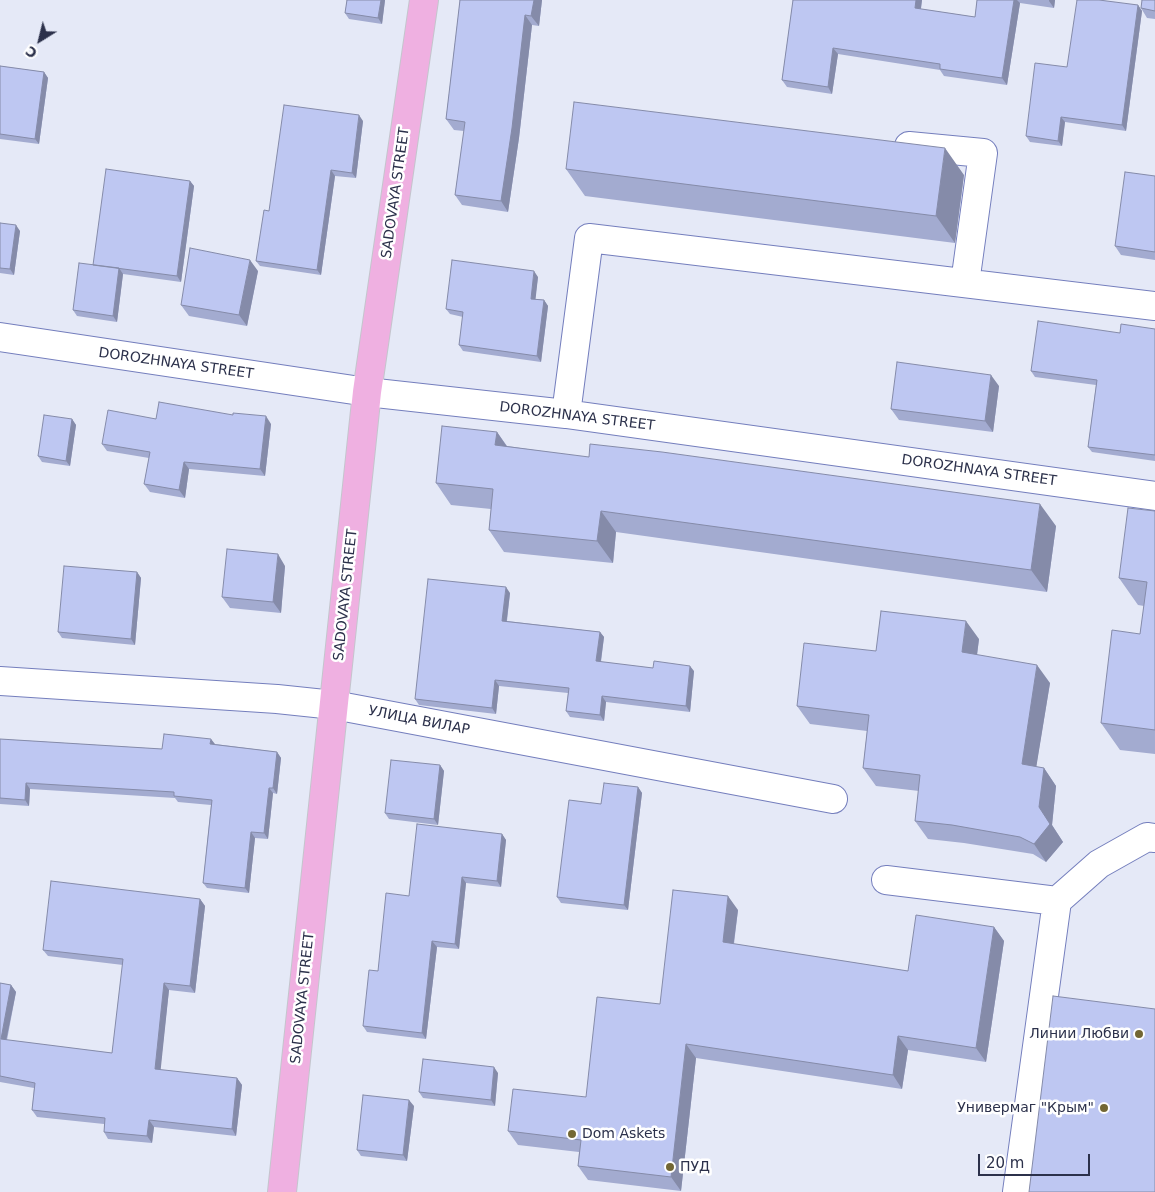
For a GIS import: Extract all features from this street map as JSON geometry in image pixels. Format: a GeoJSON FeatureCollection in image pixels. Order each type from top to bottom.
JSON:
{"type":"FeatureCollection","features":[{"type":"Feature","properties":{"kind":"main road","name":"SADOVAYA STREET"},"geometry":{"type":"LineString","coordinates":[[282,1192],[367,392],[424,0]]}},
{"type":"Feature","properties":{"kind":"street"},"geometry":{"type":"LineString","coordinates":[[889,144],[983,153],[966,283]]}},
{"type":"Feature","properties":{"kind":"street"},"geometry":{"type":"LineString","coordinates":[[566,414],[589,238],[1155,306]]}},
{"type":"Feature","properties":{"kind":"street","name":"DOROZHNAYA STREET"},"geometry":{"type":"LineString","coordinates":[[0,337],[367,392],[566,414],[1155,496]]}},
{"type":"Feature","properties":{"kind":"street","name":"УЛИЦА ВИЛАР"},"geometry":{"type":"LineString","coordinates":[[0,681],[277,699],[334,705],[833,799]]}},
{"type":"Feature","properties":{"kind":"street"},"geometry":{"type":"LineString","coordinates":[[1017,1192],[1057,900],[1099,864],[1147,837],[1155,838]]}},
{"type":"Feature","properties":{"kind":"street"},"geometry":{"type":"LineString","coordinates":[[886,880],[1057,900]]}},
{"type":"Feature","properties":{"kind":"building"},"geometry":{"type":"Polygon","coordinates":[[[347,0],[381,0],[378,18],[345,13],[347,0]]]}},
{"type":"Feature","properties":{"kind":"building"},"geometry":{"type":"Polygon","coordinates":[[[460,0],[534,0],[531,16],[525,15],[512,128],[501,201],[455,195],[465,122],[446,119],[460,0]]]}},
{"type":"Feature","properties":{"kind":"building"},"geometry":{"type":"Polygon","coordinates":[[[793,0],[916,0],[915,8],[975,17],[977,0],[1014,0],[1002,78],[940,69],[940,64],[833,48],[828,87],[782,80],[793,0]]]}},
{"type":"Feature","properties":{"kind":"building"},"geometry":{"type":"Polygon","coordinates":[[[1077,0],[1099,0],[1138,5],[1122,125],[1061,117],[1058,141],[1026,136],[1035,63],[1067,67],[1077,0]]]}},
{"type":"Feature","properties":{"kind":"building"},"geometry":{"type":"Polygon","coordinates":[[[1142,0],[1155,0],[1155,11],[1141,8],[1142,0]]]}},
{"type":"Feature","properties":{"kind":"building"},"geometry":{"type":"Polygon","coordinates":[[[0,66],[44,72],[35,139],[0,134],[0,66]]]}},
{"type":"Feature","properties":{"kind":"building"},"geometry":{"type":"Polygon","coordinates":[[[574,102],[945,148],[936,216],[566,169],[574,102]]]}},
{"type":"Feature","properties":{"kind":"building"},"geometry":{"type":"Polygon","coordinates":[[[284,105],[359,115],[352,173],[331,170],[317,270],[256,261],[264,210],[269,211],[284,105]]]}},
{"type":"Feature","properties":{"kind":"building"},"geometry":{"type":"Polygon","coordinates":[[[106,169],[190,181],[177,276],[93,265],[106,169]]]}},
{"type":"Feature","properties":{"kind":"building"},"geometry":{"type":"Polygon","coordinates":[[[1125,172],[1155,176],[1155,252],[1115,246],[1125,172]]]}},
{"type":"Feature","properties":{"kind":"building"},"geometry":{"type":"Polygon","coordinates":[[[0,223],[16,225],[10,269],[0,268],[0,223]]]}},
{"type":"Feature","properties":{"kind":"building"},"geometry":{"type":"Polygon","coordinates":[[[190,248],[250,260],[239,315],[181,305],[190,248]]]}},
{"type":"Feature","properties":{"kind":"building"},"geometry":{"type":"Polygon","coordinates":[[[452,260],[534,271],[531,299],[544,300],[537,356],[459,345],[463,312],[446,309],[452,260]]]}},
{"type":"Feature","properties":{"kind":"building"},"geometry":{"type":"Polygon","coordinates":[[[79,263],[119,268],[113,316],[73,310],[79,263]]]}},
{"type":"Feature","properties":{"kind":"building"},"geometry":{"type":"Polygon","coordinates":[[[1038,321],[1120,333],[1121,324],[1155,329],[1155,455],[1088,447],[1097,380],[1031,371],[1038,321]]]}},
{"type":"Feature","properties":{"kind":"building"},"geometry":{"type":"Polygon","coordinates":[[[897,362],[991,375],[985,421],[891,409],[897,362]]]}},
{"type":"Feature","properties":{"kind":"building"},"geometry":{"type":"Polygon","coordinates":[[[159,402],[233,415],[233,413],[266,416],[260,469],[184,462],[179,490],[144,484],[150,452],[102,444],[108,410],[156,419],[159,402]]]}},
{"type":"Feature","properties":{"kind":"building"},"geometry":{"type":"Polygon","coordinates":[[[44,415],[72,419],[66,461],[38,456],[44,415]]]}},
{"type":"Feature","properties":{"kind":"building"},"geometry":{"type":"Polygon","coordinates":[[[442,426],[497,432],[495,445],[589,457],[590,444],[662,452],[1040,504],[1031,570],[601,511],[597,541],[489,530],[493,489],[436,483],[442,426]]]}},
{"type":"Feature","properties":{"kind":"building"},"geometry":{"type":"Polygon","coordinates":[[[1128,508],[1155,511],[1155,730],[1101,723],[1112,630],[1140,634],[1147,582],[1119,578],[1128,508]]]}},
{"type":"Feature","properties":{"kind":"building"},"geometry":{"type":"Polygon","coordinates":[[[227,549],[278,554],[273,602],[222,597],[227,549]]]}},
{"type":"Feature","properties":{"kind":"building"},"geometry":{"type":"Polygon","coordinates":[[[64,566],[137,572],[131,639],[58,632],[64,566]]]}},
{"type":"Feature","properties":{"kind":"building"},"geometry":{"type":"Polygon","coordinates":[[[428,579],[506,587],[502,621],[600,632],[596,661],[653,668],[654,661],[690,666],[686,706],[602,696],[600,715],[566,711],[569,688],[495,680],[492,708],[415,699],[428,579]]]}},
{"type":"Feature","properties":{"kind":"building"},"geometry":{"type":"Polygon","coordinates":[[[881,611],[966,621],[962,652],[1037,665],[1022,764],[1044,768],[1039,807],[1050,824],[1034,844],[1020,837],[952,825],[915,821],[920,775],[863,768],[869,715],[797,706],[804,643],[876,651],[881,611]]]}},
{"type":"Feature","properties":{"kind":"building"},"geometry":{"type":"Polygon","coordinates":[[[164,734],[211,739],[210,744],[277,752],[273,788],[269,788],[264,833],[251,832],[245,888],[203,883],[212,800],[174,796],[174,792],[26,783],[25,800],[0,798],[0,739],[162,749],[164,734]]]}},
{"type":"Feature","properties":{"kind":"building"},"geometry":{"type":"Polygon","coordinates":[[[391,760],[440,765],[434,819],[385,813],[391,760]]]}},
{"type":"Feature","properties":{"kind":"building"},"geometry":{"type":"Polygon","coordinates":[[[604,783],[638,787],[624,905],[557,897],[569,800],[601,804],[604,783]]]}},
{"type":"Feature","properties":{"kind":"building"},"geometry":{"type":"Polygon","coordinates":[[[417,824],[502,834],[497,881],[462,877],[455,944],[432,941],[422,1033],[363,1026],[369,970],[378,971],[386,893],[409,896],[417,824]]]}},
{"type":"Feature","properties":{"kind":"building"},"geometry":{"type":"Polygon","coordinates":[[[51,881],[200,899],[190,986],[164,983],[155,1069],[237,1078],[232,1129],[149,1120],[147,1136],[104,1132],[105,1118],[32,1110],[35,1083],[0,1076],[0,983],[11,985],[1,1039],[112,1053],[123,959],[43,950],[51,881]]]}},
{"type":"Feature","properties":{"kind":"building"},"geometry":{"type":"Polygon","coordinates":[[[673,890],[728,896],[723,942],[908,971],[916,915],[994,927],[976,1048],[898,1036],[893,1075],[686,1044],[671,1177],[578,1166],[581,1140],[508,1131],[513,1089],[586,1097],[597,997],[660,1004],[673,890]]]}},
{"type":"Feature","properties":{"kind":"building","name":"Универмаг \"Крым\""},"geometry":{"type":"Polygon","coordinates":[[[1053,996],[1155,1009],[1155,1192],[1029,1192],[1053,996]]]}},
{"type":"Feature","properties":{"kind":"building"},"geometry":{"type":"Polygon","coordinates":[[[423,1059],[494,1067],[491,1100],[419,1092],[423,1059]]]}},
{"type":"Feature","properties":{"kind":"building"},"geometry":{"type":"Polygon","coordinates":[[[363,1095],[409,1100],[403,1155],[357,1150],[363,1095]]]}},
{"type":"Feature","properties":{"kind":"place","name":"Линии Любви"},"geometry":{"type":"Point","coordinates":[1139,1034]}},
{"type":"Feature","properties":{"kind":"place","name":"Универмаг \"Крым\""},"geometry":{"type":"Point","coordinates":[1104,1108]}},
{"type":"Feature","properties":{"kind":"place","name":"Dom Askets"},"geometry":{"type":"Point","coordinates":[572,1134]}},
{"type":"Feature","properties":{"kind":"place","name":"ПУД"},"geometry":{"type":"Point","coordinates":[670,1167]}}]}
